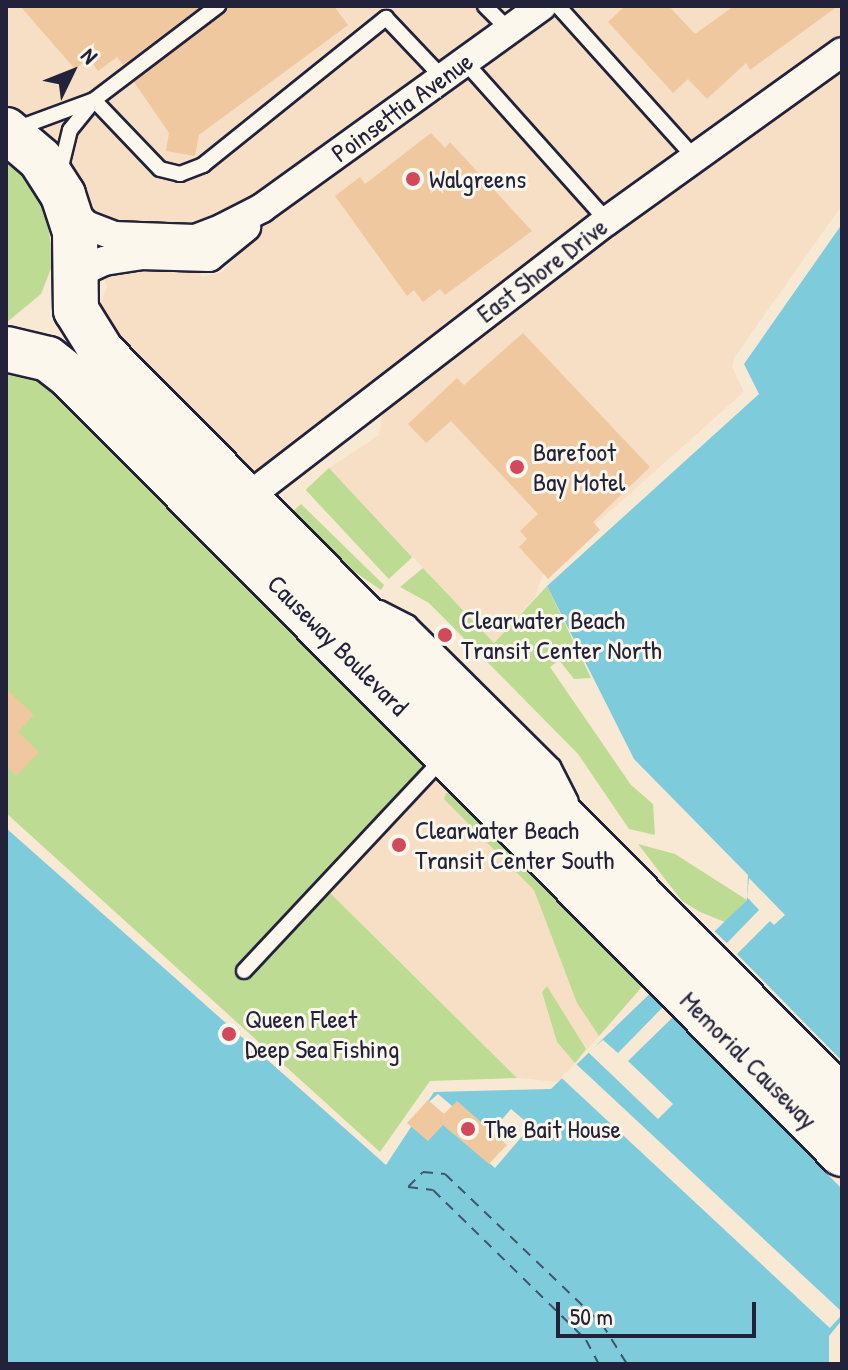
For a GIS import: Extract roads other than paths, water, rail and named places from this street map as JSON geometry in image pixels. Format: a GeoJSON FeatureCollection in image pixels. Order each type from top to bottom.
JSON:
{"type":"FeatureCollection","features":[{"type":"Feature","properties":{"kind":"main road"},"geometry":{"type":"LineString","coordinates":[[6,130],[31,149],[62,195]]}},
{"type":"Feature","properties":{"kind":"main road","name":"Causeway Boulevard"},"geometry":{"type":"LineString","coordinates":[[62,195],[75,233],[73,282],[85,330],[102,352],[593,844],[670,953]]}},
{"type":"Feature","properties":{"kind":"main road"},"geometry":{"type":"LineString","coordinates":[[6,342],[45,319],[73,282]]}},
{"type":"Feature","properties":{"kind":"main road","name":"Causeway Boulevard"},"geometry":{"type":"LineString","coordinates":[[6,349],[48,359],[70,376],[446,755],[670,953]]}},
{"type":"Feature","properties":{"kind":"main road","name":"Memorial Causeway"},"geometry":{"type":"LineString","coordinates":[[670,953],[842,1099]]}},
{"type":"Feature","properties":{"kind":"main road","name":"Memorial Causeway"},"geometry":{"type":"LineString","coordinates":[[670,953],[842,1154]]}},
{"type":"Feature","properties":{"kind":"street","name":"Poinsettia Avenue"},"geometry":{"type":"LineString","coordinates":[[62,195],[86,225],[114,236],[195,239],[262,208],[542,6]]}},
{"type":"Feature","properties":{"kind":"street","name":"East Shore Drive"},"geometry":{"type":"LineString","coordinates":[[248,497],[607,221],[842,52]]}},
{"type":"Feature","properties":{"kind":"street","name":"Poinsettia Avenue"},"geometry":{"type":"LineString","coordinates":[[73,282],[104,261],[140,255],[209,257],[235,242],[262,208]]}},
{"type":"Feature","properties":{"kind":"lane"},"geometry":{"type":"LineString","coordinates":[[62,195],[70,130],[94,100],[218,6]]}},
{"type":"Feature","properties":{"kind":"lane"},"geometry":{"type":"LineString","coordinates":[[485,6],[509,30]]}},
{"type":"Feature","properties":{"kind":"lane"},"geometry":{"type":"LineString","coordinates":[[558,6],[694,157]]}},
{"type":"Feature","properties":{"kind":"lane"},"geometry":{"type":"LineString","coordinates":[[94,100],[160,169],[180,174],[203,165],[386,18],[454,70],[607,221]]}},
{"type":"Feature","properties":{"kind":"lane"},"geometry":{"type":"LineString","coordinates":[[6,130],[94,100]]}},
{"type":"Feature","properties":{"kind":"lane"},"geometry":{"type":"LineString","coordinates":[[244,971],[446,755]]}},
{"type":"Feature","properties":{"kind":"water"},"geometry":{"type":"Polygon","coordinates":[[[842,224],[842,1320],[829,1336],[829,1364],[6,1364],[6,828],[386,1165],[434,1092],[551,1089],[747,900],[748,875],[634,759],[547,586],[759,394],[744,364],[842,224]]]}},
{"type":"Feature","properties":{"kind":"place","name":"Walgreens"},"geometry":{"type":"Point","coordinates":[413,179]}},
{"type":"Feature","properties":{"kind":"place","name":"Barefoot Bay Motel"},"geometry":{"type":"Point","coordinates":[517,467]}},
{"type":"Feature","properties":{"kind":"place","name":"Clearwater Beach Transit Center North"},"geometry":{"type":"Point","coordinates":[445,635]}},
{"type":"Feature","properties":{"kind":"place","name":"Clearwater Beach Transit Center South"},"geometry":{"type":"Point","coordinates":[399,845]}},
{"type":"Feature","properties":{"kind":"place","name":"Queen Fleet Deep Sea Fishing"},"geometry":{"type":"Point","coordinates":[229,1034]}},
{"type":"Feature","properties":{"kind":"place","name":"The Bait House"},"geometry":{"type":"Point","coordinates":[468,1129]}}]}
